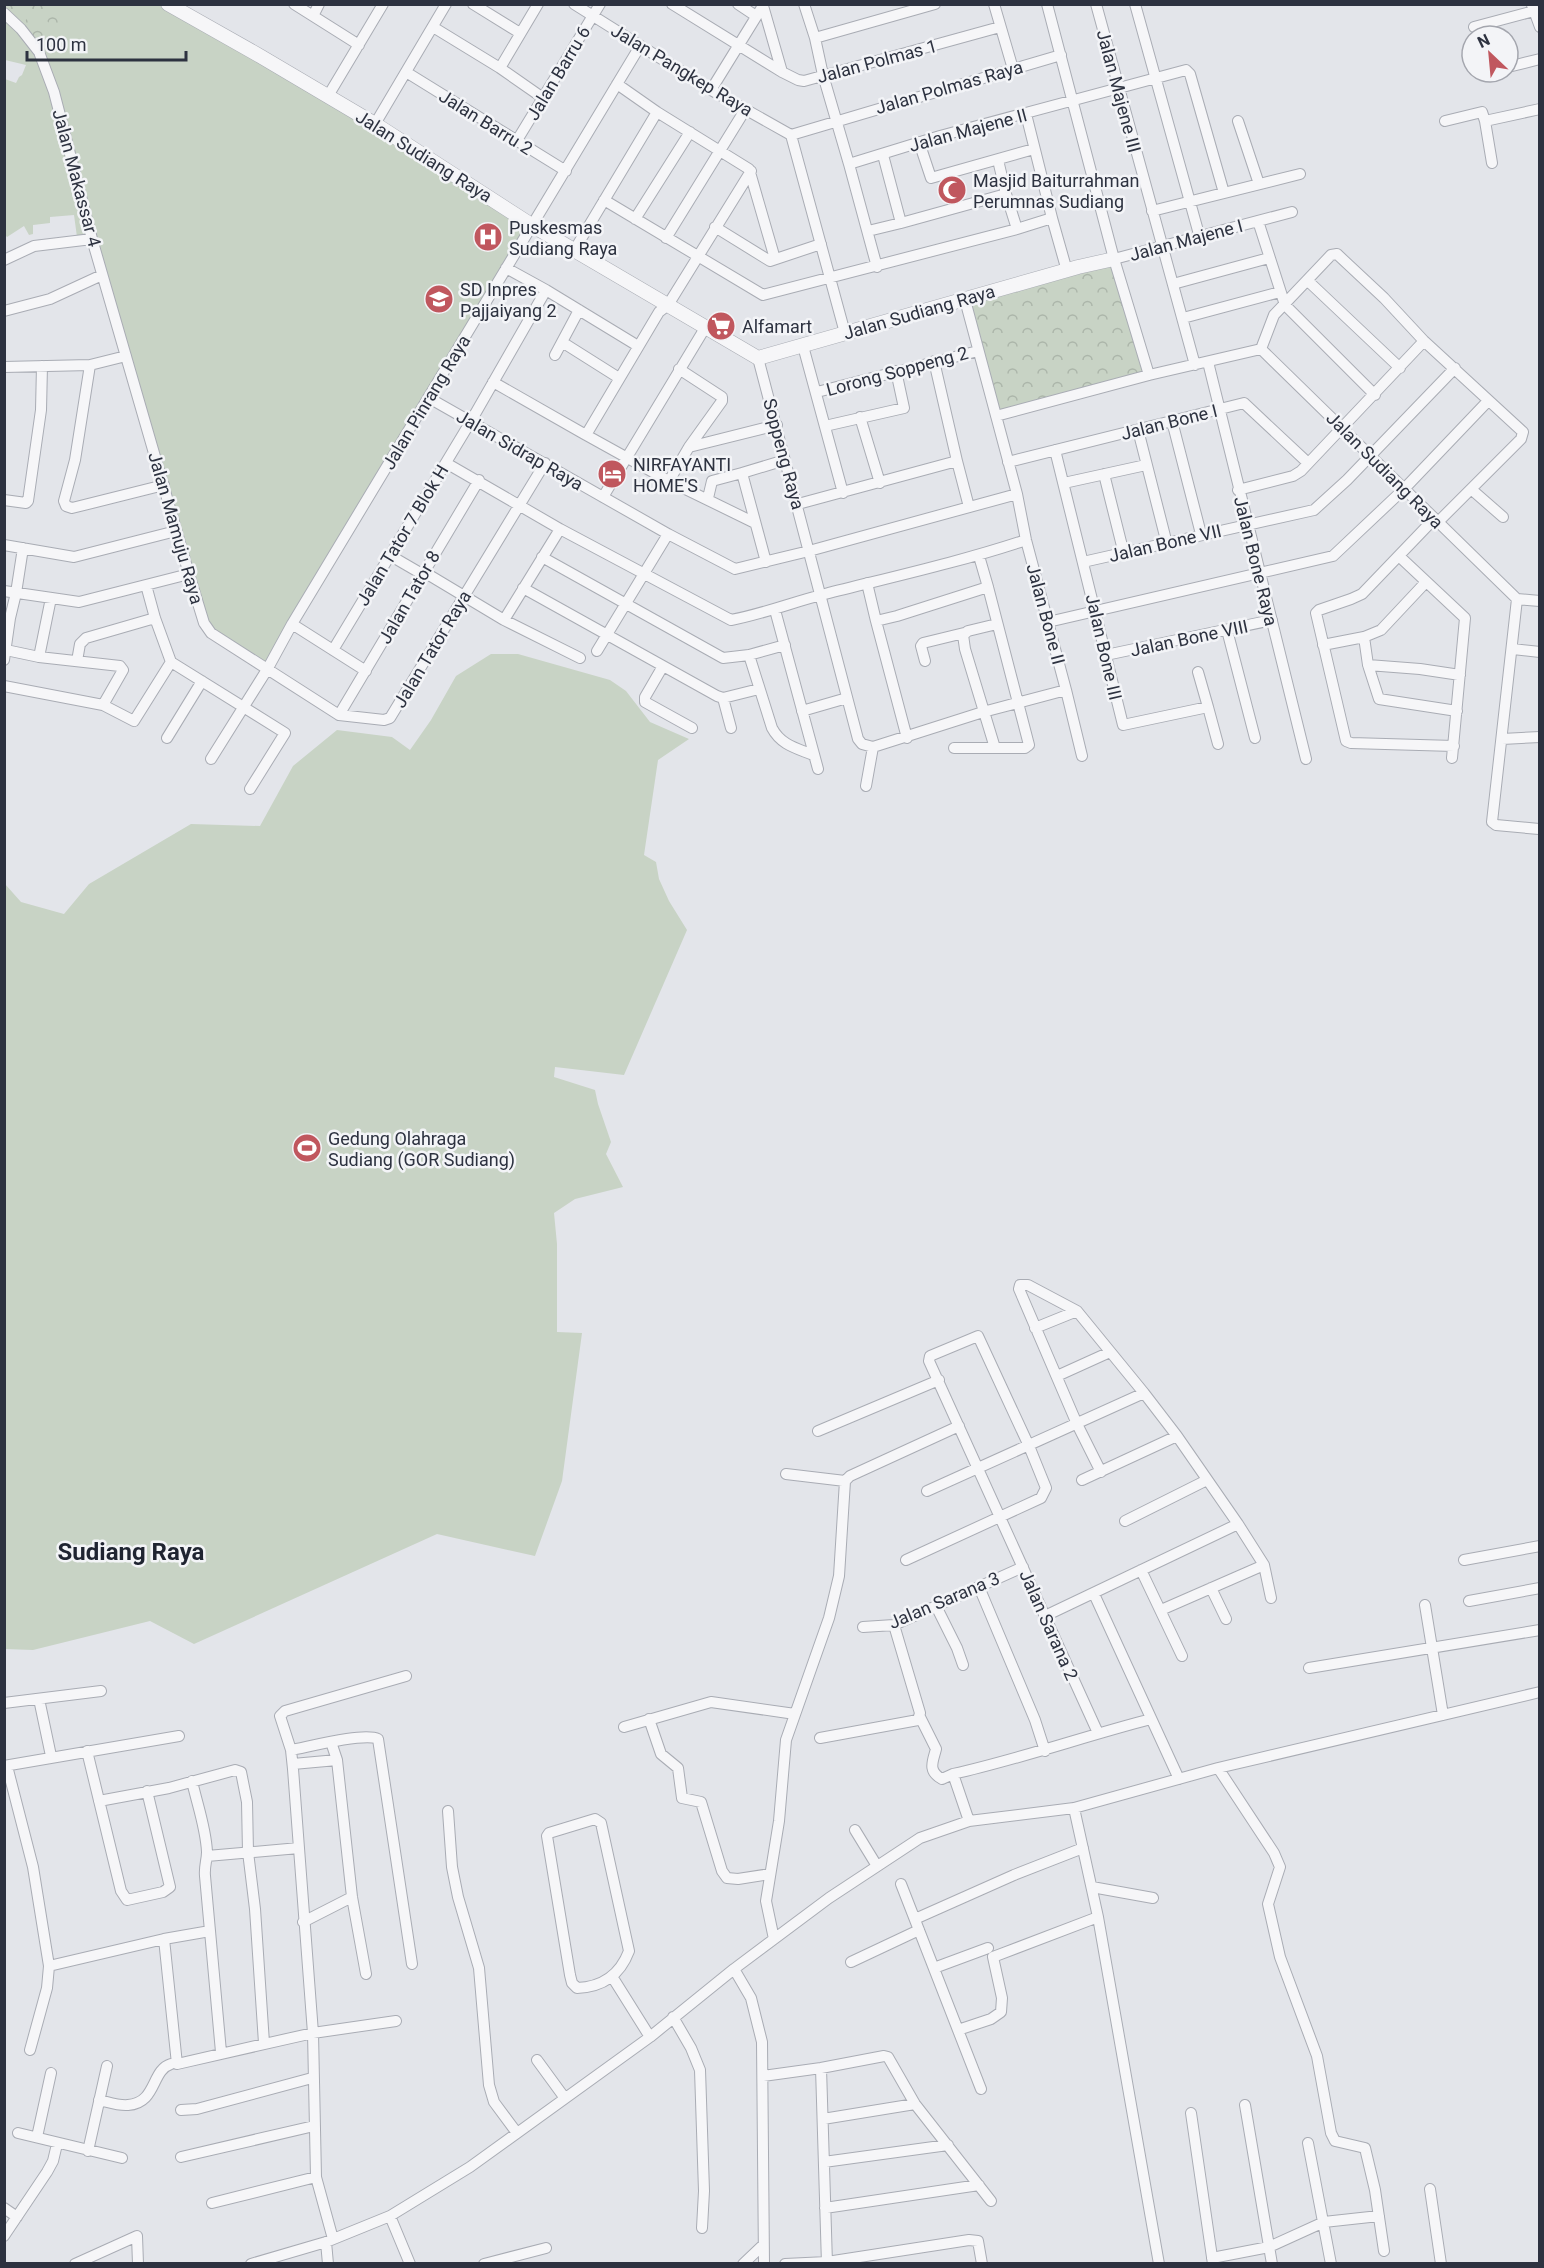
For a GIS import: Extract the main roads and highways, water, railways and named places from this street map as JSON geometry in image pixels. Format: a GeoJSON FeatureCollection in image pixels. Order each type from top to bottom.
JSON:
{"type":"FeatureCollection","features":[{"type":"Feature","properties":{"kind":"place","name":"Masjid Baiturrahman Perumnas Sudiang"},"geometry":{"type":"Point","coordinates":[952,190]}},
{"type":"Feature","properties":{"kind":"place","name":"Puskesmas Sudiang Raya"},"geometry":{"type":"Point","coordinates":[488,237]}},
{"type":"Feature","properties":{"kind":"place","name":"SD Inpres Pajjaiyang 2"},"geometry":{"type":"Point","coordinates":[439,299]}},
{"type":"Feature","properties":{"kind":"place","name":"Alfamart"},"geometry":{"type":"Point","coordinates":[721,326]}},
{"type":"Feature","properties":{"kind":"place","name":"NIRFAYANTI HOME'S"},"geometry":{"type":"Point","coordinates":[612,474]}},
{"type":"Feature","properties":{"kind":"place","name":"Gedung Olahraga Sudiang (GOR Sudiang)"},"geometry":{"type":"Point","coordinates":[307,1148]}},
{"type":"Feature","properties":{"kind":"district","name":"Sudiang Raya"},"geometry":{"type":"Point","coordinates":[131,1552]}}]}
